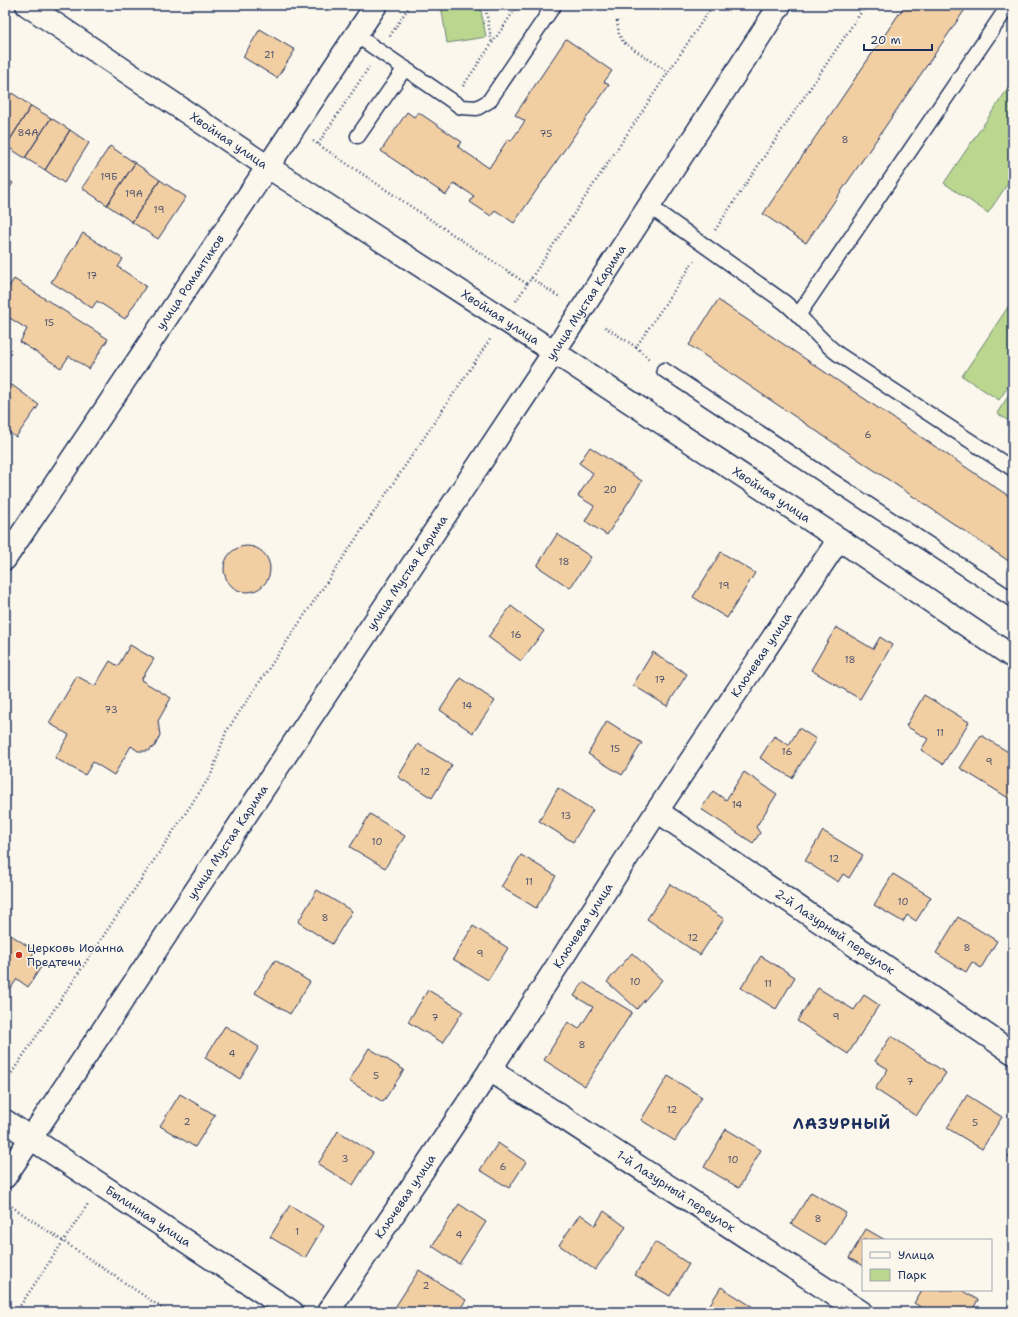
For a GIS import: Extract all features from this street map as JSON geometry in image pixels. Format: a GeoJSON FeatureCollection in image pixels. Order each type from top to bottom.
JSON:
{"type":"FeatureCollection","features":[{"type":"Feature","properties":{"kind":"street","name":"Хвойная улица"},"geometry":{"type":"LineString","coordinates":[[27,5],[268,167],[504,319],[839,539],[1013,657]]}},
{"type":"Feature","properties":{"kind":"street","name":"улица Романтиков"},"geometry":{"type":"LineString","coordinates":[[5,559],[376,5]]}},
{"type":"Feature","properties":{"kind":"street","name":"улица Мустая Карима"},"geometry":{"type":"LineString","coordinates":[[5,1177],[32,1139],[554,352],[780,5]]}},
{"type":"Feature","properties":{"kind":"street","name":"Ключевая улица"},"geometry":{"type":"LineString","coordinates":[[328,1312],[490,1070],[657,811],[839,539]]}},
{"type":"Feature","properties":{"kind":"street","name":"2-й Лазурный переулок"},"geometry":{"type":"LineString","coordinates":[[657,811],[1013,1053]]}},
{"type":"Feature","properties":{"kind":"street","name":"1-й Лазурный переулок"},"geometry":{"type":"LineString","coordinates":[[490,1070],[861,1312]]}},
{"type":"Feature","properties":{"kind":"street","name":"Былинная улица"},"geometry":{"type":"LineString","coordinates":[[5,1121],[292,1312]]}},
{"type":"Feature","properties":{"kind":"lane"},"geometry":{"type":"LineString","coordinates":[[356,35],[461,107],[470,109],[478,108],[489,101],[554,5]]}},
{"type":"Feature","properties":{"kind":"lane"},"geometry":{"type":"LineString","coordinates":[[798,314],[1009,5]]}},
{"type":"Feature","properties":{"kind":"lane"},"geometry":{"type":"LineString","coordinates":[[358,136],[405,68]]}},
{"type":"Feature","properties":{"kind":"lane"},"geometry":{"type":"LineString","coordinates":[[649,206],[784,302],[798,314],[817,336],[838,354],[1013,469]]}},
{"type":"Feature","properties":{"kind":"lane"},"geometry":{"type":"LineString","coordinates":[[664,370],[1013,600]]}},
{"type":"Feature","properties":{"kind":"path"},"geometry":{"type":"LineString","coordinates":[[318,144],[410,5]]}},
{"type":"Feature","properties":{"kind":"path"},"geometry":{"type":"LineString","coordinates":[[485,5],[492,44]]}},
{"type":"Feature","properties":{"kind":"path"},"geometry":{"type":"LineString","coordinates":[[453,101],[518,5]]}},
{"type":"Feature","properties":{"kind":"path"},"geometry":{"type":"LineString","coordinates":[[5,1084],[211,775],[226,732],[713,5]]}},
{"type":"Feature","properties":{"kind":"path"},"geometry":{"type":"LineString","coordinates":[[605,327],[636,348],[866,5]]}},
{"type":"Feature","properties":{"kind":"path"},"geometry":{"type":"LineString","coordinates":[[617,21],[619,34],[623,42],[668,72]]}},
{"type":"Feature","properties":{"kind":"path"},"geometry":{"type":"LineString","coordinates":[[294,128],[527,284]]}},
{"type":"Feature","properties":{"kind":"path"},"geometry":{"type":"LineString","coordinates":[[531,278],[561,298]]}},
{"type":"Feature","properties":{"kind":"path"},"geometry":{"type":"LineString","coordinates":[[16,1312],[64,1242],[100,1185]]}},
{"type":"Feature","properties":{"kind":"path"},"geometry":{"type":"LineString","coordinates":[[5,1202],[168,1312]]}},
{"type":"Feature","properties":{"kind":"green space"},"geometry":{"type":"Polygon","coordinates":[[[441,5],[480,5],[486,37],[447,43],[441,5]]]}},
{"type":"Feature","properties":{"kind":"green space"},"geometry":{"type":"Polygon","coordinates":[[[1013,81],[1013,176],[988,213],[944,183],[1013,81]]]}},
{"type":"Feature","properties":{"kind":"green space"},"geometry":{"type":"Polygon","coordinates":[[[1010,304],[1013,306],[1013,379],[999,400],[962,376],[1010,304]]]}},
{"type":"Feature","properties":{"kind":"green space"},"geometry":{"type":"Polygon","coordinates":[[[1013,389],[1013,424],[997,413],[1013,389]]]}},
{"type":"Feature","properties":{"kind":"building"},"geometry":{"type":"Polygon","coordinates":[[[905,5],[968,5],[806,243],[763,214],[905,5]]]}},
{"type":"Feature","properties":{"kind":"building"},"geometry":{"type":"Polygon","coordinates":[[[260,29],[295,50],[277,78],[243,57],[260,29]]]}},
{"type":"Feature","properties":{"kind":"building"},"geometry":{"type":"Polygon","coordinates":[[[566,39],[612,71],[604,82],[609,85],[514,223],[495,210],[491,216],[470,202],[474,196],[454,183],[446,195],[381,151],[407,112],[414,117],[418,112],[462,142],[458,147],[489,168],[508,139],[511,141],[525,121],[515,115],[566,39]]]}},
{"type":"Feature","properties":{"kind":"building"},"geometry":{"type":"Polygon","coordinates":[[[12,93],[31,106],[6,146],[5,104],[12,93]]]}},
{"type":"Feature","properties":{"kind":"building"},"geometry":{"type":"Polygon","coordinates":[[[31,106],[51,118],[25,158],[6,146],[31,106]]]}},
{"type":"Feature","properties":{"kind":"building"},"geometry":{"type":"Polygon","coordinates":[[[51,118],[70,130],[45,170],[25,158],[51,118]]]}},
{"type":"Feature","properties":{"kind":"building"},"geometry":{"type":"Polygon","coordinates":[[[70,130],[89,143],[64,183],[45,170],[70,130]]]}},
{"type":"Feature","properties":{"kind":"building"},"geometry":{"type":"Polygon","coordinates":[[[110,146],[135,163],[107,205],[82,188],[110,146]]]}},
{"type":"Feature","properties":{"kind":"building"},"geometry":{"type":"Polygon","coordinates":[[[135,163],[160,180],[132,222],[107,205],[135,163]]]}},
{"type":"Feature","properties":{"kind":"building"},"geometry":{"type":"Polygon","coordinates":[[[5,177],[13,183],[5,195],[5,177]]]}},
{"type":"Feature","properties":{"kind":"building"},"geometry":{"type":"Polygon","coordinates":[[[160,180],[186,197],[158,239],[132,222],[160,180]]]}},
{"type":"Feature","properties":{"kind":"building"},"geometry":{"type":"Polygon","coordinates":[[[83,233],[123,259],[118,267],[146,286],[125,319],[97,301],[92,308],[51,282],[83,233]]]}},
{"type":"Feature","properties":{"kind":"building"},"geometry":{"type":"Polygon","coordinates":[[[14,279],[108,339],[89,369],[69,356],[61,368],[20,342],[27,329],[5,315],[5,293],[14,279]]]}},
{"type":"Feature","properties":{"kind":"building"},"geometry":{"type":"Polygon","coordinates":[[[718,300],[1013,499],[1013,564],[689,345],[718,300]]]}},
{"type":"Feature","properties":{"kind":"building"},"geometry":{"type":"Polygon","coordinates":[[[8,382],[39,405],[16,437],[5,430],[5,386],[8,382]]]}},
{"type":"Feature","properties":{"kind":"building"},"geometry":{"type":"Polygon","coordinates":[[[590,447],[642,481],[607,535],[585,521],[594,506],[578,496],[593,473],[579,463],[590,447]]]}},
{"type":"Feature","properties":{"kind":"building"},"geometry":{"type":"Polygon","coordinates":[[[557,534],[591,557],[570,588],[537,566],[557,534]]]}},
{"type":"Feature","properties":{"kind":"building"},"geometry":{"type":"Polygon","coordinates":[[[247,546],[260,550],[266,556],[270,569],[266,582],[260,588],[247,592],[234,588],[228,582],[224,569],[228,556],[234,550],[247,546]]]}},
{"type":"Feature","properties":{"kind":"building"},"geometry":{"type":"Polygon","coordinates":[[[721,552],[755,573],[727,618],[693,597],[721,552]]]}},
{"type":"Feature","properties":{"kind":"building"},"geometry":{"type":"Polygon","coordinates":[[[511,606],[544,631],[521,661],[488,637],[511,606]]]}},
{"type":"Feature","properties":{"kind":"building"},"geometry":{"type":"Polygon","coordinates":[[[836,627],[873,649],[880,637],[892,645],[860,699],[811,670],[836,627]]]}},
{"type":"Feature","properties":{"kind":"building"},"geometry":{"type":"Polygon","coordinates":[[[130,645],[154,659],[141,680],[171,698],[158,721],[160,735],[155,746],[148,751],[138,751],[131,746],[114,775],[93,762],[85,775],[55,758],[69,735],[49,723],[77,676],[95,686],[110,661],[118,666],[130,645]]]}},
{"type":"Feature","properties":{"kind":"building"},"geometry":{"type":"Polygon","coordinates":[[[653,652],[687,674],[667,706],[633,685],[653,652]]]}},
{"type":"Feature","properties":{"kind":"building"},"geometry":{"type":"Polygon","coordinates":[[[461,678],[495,701],[473,733],[440,710],[461,678]]]}},
{"type":"Feature","properties":{"kind":"building"},"geometry":{"type":"Polygon","coordinates":[[[924,695],[969,722],[943,764],[921,750],[928,739],[906,726],[924,695]]]}},
{"type":"Feature","properties":{"kind":"building"},"geometry":{"type":"Polygon","coordinates":[[[607,721],[642,743],[622,775],[588,754],[607,721]]]}},
{"type":"Feature","properties":{"kind":"building"},"geometry":{"type":"Polygon","coordinates":[[[799,728],[816,739],[792,778],[760,758],[774,736],[789,745],[799,728]]]}},
{"type":"Feature","properties":{"kind":"building"},"geometry":{"type":"Polygon","coordinates":[[[981,735],[1013,755],[1013,793],[1010,799],[960,768],[981,735]]]}},
{"type":"Feature","properties":{"kind":"building"},"geometry":{"type":"Polygon","coordinates":[[[418,744],[452,765],[432,798],[398,777],[418,744]]]}},
{"type":"Feature","properties":{"kind":"building"},"geometry":{"type":"Polygon","coordinates":[[[744,772],[777,794],[756,827],[760,833],[753,843],[701,809],[713,791],[726,800],[744,772]]]}},
{"type":"Feature","properties":{"kind":"building"},"geometry":{"type":"Polygon","coordinates":[[[558,788],[593,810],[573,842],[539,821],[558,788]]]}},
{"type":"Feature","properties":{"kind":"building"},"geometry":{"type":"Polygon","coordinates":[[[370,814],[405,836],[385,868],[350,847],[370,814]]]}},
{"type":"Feature","properties":{"kind":"building"},"geometry":{"type":"Polygon","coordinates":[[[823,831],[863,855],[849,878],[843,874],[838,882],[805,861],[823,831]]]}},
{"type":"Feature","properties":{"kind":"building"},"geometry":{"type":"Polygon","coordinates":[[[521,855],[556,876],[536,908],[501,887],[521,855]]]}},
{"type":"Feature","properties":{"kind":"building"},"geometry":{"type":"Polygon","coordinates":[[[893,874],[931,897],[916,921],[907,915],[903,922],[874,905],[893,874]]]}},
{"type":"Feature","properties":{"kind":"building"},"geometry":{"type":"Polygon","coordinates":[[[670,884],[724,919],[700,955],[647,919],[670,884]]]}},
{"type":"Feature","properties":{"kind":"building"},"geometry":{"type":"Polygon","coordinates":[[[317,890],[352,911],[332,944],[298,922],[317,890]]]}},
{"type":"Feature","properties":{"kind":"building"},"geometry":{"type":"Polygon","coordinates":[[[958,917],[997,941],[981,968],[972,962],[966,972],[936,953],[958,917]]]}},
{"type":"Feature","properties":{"kind":"building"},"geometry":{"type":"Polygon","coordinates":[[[473,926],[508,948],[488,980],[453,959],[473,926]]]}},
{"type":"Feature","properties":{"kind":"building","name":"Церковь Иоанна Предтечи"},"geometry":{"type":"Polygon","coordinates":[[[5,931],[35,951],[29,960],[41,967],[28,987],[17,979],[11,988],[5,984],[5,931]]]}},
{"type":"Feature","properties":{"kind":"building"},"geometry":{"type":"Polygon","coordinates":[[[632,953],[662,980],[637,1009],[607,982],[632,953]]]}},
{"type":"Feature","properties":{"kind":"building"},"geometry":{"type":"Polygon","coordinates":[[[761,956],[795,977],[776,1009],[741,988],[761,956]]]}},
{"type":"Feature","properties":{"kind":"building"},"geometry":{"type":"Polygon","coordinates":[[[275,960],[310,982],[290,1014],[255,993],[275,960]]]}},
{"type":"Feature","properties":{"kind":"building"},"geometry":{"type":"Polygon","coordinates":[[[583,982],[632,1012],[585,1086],[544,1060],[568,1022],[579,1029],[593,1007],[574,996],[583,982]]]}},
{"type":"Feature","properties":{"kind":"building"},"geometry":{"type":"Polygon","coordinates":[[[818,988],[854,1010],[864,995],[879,1005],[848,1054],[797,1021],[818,988]]]}},
{"type":"Feature","properties":{"kind":"building"},"geometry":{"type":"Polygon","coordinates":[[[428,990],[463,1011],[443,1043],[408,1022],[428,990]]]}},
{"type":"Feature","properties":{"kind":"building"},"geometry":{"type":"Polygon","coordinates":[[[225,1026],[259,1047],[240,1079],[205,1058],[225,1026]]]}},
{"type":"Feature","properties":{"kind":"building"},"geometry":{"type":"Polygon","coordinates":[[[891,1036],[946,1073],[916,1116],[875,1089],[888,1069],[875,1061],[891,1036]]]}},
{"type":"Feature","properties":{"kind":"building"},"geometry":{"type":"Polygon","coordinates":[[[369,1048],[404,1070],[383,1102],[349,1081],[369,1048]]]}},
{"type":"Feature","properties":{"kind":"building"},"geometry":{"type":"Polygon","coordinates":[[[668,1076],[702,1097],[675,1141],[641,1120],[668,1076]]]}},
{"type":"Feature","properties":{"kind":"building"},"geometry":{"type":"Polygon","coordinates":[[[180,1094],[215,1115],[195,1147],[160,1126],[180,1094]]]}},
{"type":"Feature","properties":{"kind":"building"},"geometry":{"type":"Polygon","coordinates":[[[967,1095],[1002,1117],[982,1149],[947,1128],[967,1095]]]}},
{"type":"Feature","properties":{"kind":"building"},"geometry":{"type":"Polygon","coordinates":[[[726,1129],[761,1150],[739,1188],[704,1167],[726,1129]]]}},
{"type":"Feature","properties":{"kind":"building"},"geometry":{"type":"Polygon","coordinates":[[[338,1131],[373,1153],[353,1185],[318,1164],[338,1131]]]}},
{"type":"Feature","properties":{"kind":"building"},"geometry":{"type":"Polygon","coordinates":[[[498,1143],[526,1162],[509,1188],[480,1170],[498,1143]]]}},
{"type":"Feature","properties":{"kind":"building"},"geometry":{"type":"Polygon","coordinates":[[[1013,1150],[1013,1160],[1008,1157],[1013,1150]]]}},
{"type":"Feature","properties":{"kind":"building"},"geometry":{"type":"Polygon","coordinates":[[[811,1192],[846,1213],[826,1245],[791,1224],[811,1192]]]}},
{"type":"Feature","properties":{"kind":"building"},"geometry":{"type":"Polygon","coordinates":[[[459,1204],[486,1222],[459,1264],[432,1246],[459,1204]]]}},
{"type":"Feature","properties":{"kind":"building"},"geometry":{"type":"Polygon","coordinates":[[[290,1205],[324,1226],[305,1258],[270,1237],[290,1205]]]}},
{"type":"Feature","properties":{"kind":"building"},"geometry":{"type":"Polygon","coordinates":[[[604,1211],[626,1227],[595,1270],[559,1245],[580,1214],[595,1225],[604,1211]]]}},
{"type":"Feature","properties":{"kind":"building"},"geometry":{"type":"Polygon","coordinates":[[[866,1229],[883,1239],[862,1239],[862,1265],[849,1258],[866,1229]]]}},
{"type":"Feature","properties":{"kind":"building"},"geometry":{"type":"Polygon","coordinates":[[[655,1242],[689,1264],[670,1296],[635,1275],[655,1242]]]}},
{"type":"Feature","properties":{"kind":"building"},"geometry":{"type":"Polygon","coordinates":[[[419,1270],[466,1300],[458,1312],[392,1312],[419,1270]]]}},
{"type":"Feature","properties":{"kind":"building"},"geometry":{"type":"Polygon","coordinates":[[[721,1287],[761,1312],[705,1312],[721,1287]]]}},
{"type":"Feature","properties":{"kind":"building"},"geometry":{"type":"Polygon","coordinates":[[[921,1291],[963,1291],[978,1300],[971,1312],[929,1312],[914,1303],[921,1291]]]}},
{"type":"Feature","properties":{"kind":"building"},"geometry":{"type":"Polygon","coordinates":[[[81,1305],[91,1312],[75,1312],[81,1305]]]}},
{"type":"Feature","properties":{"kind":"place","name":"Церковь Иоанна Предтечи"},"geometry":{"type":"Point","coordinates":[19,955]}},
{"type":"Feature","properties":{"kind":"district","name":"ЛАЗУРНЫЙ"},"geometry":{"type":"Point","coordinates":[842,1123]}}]}
